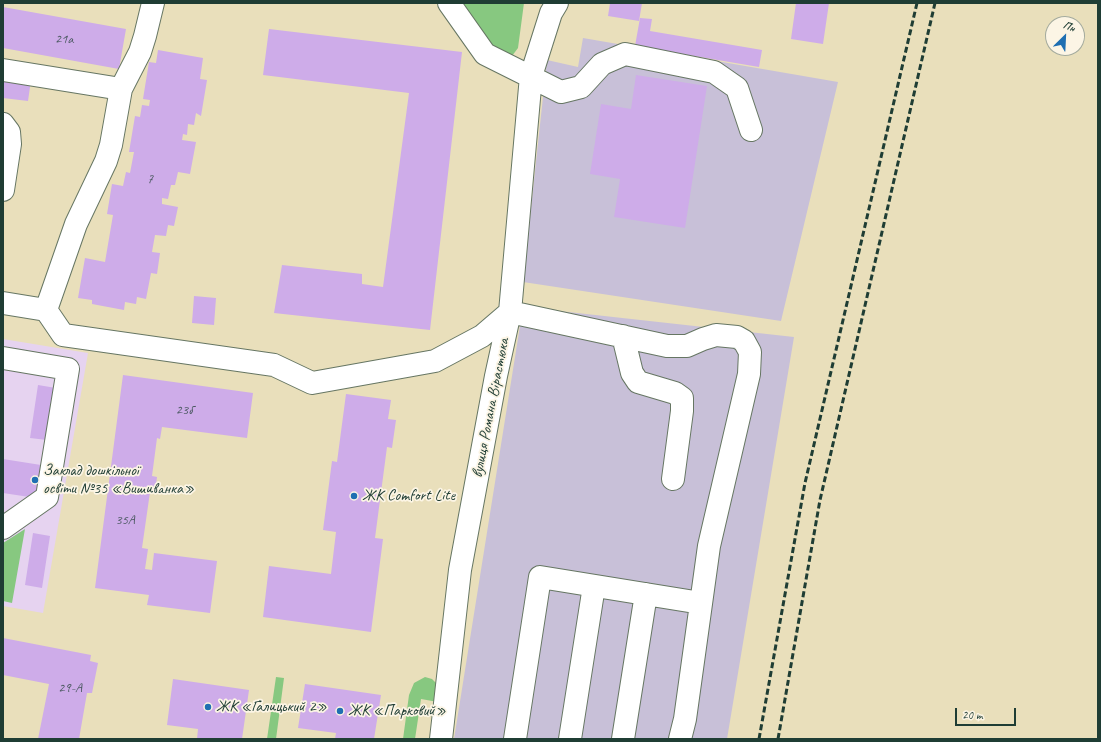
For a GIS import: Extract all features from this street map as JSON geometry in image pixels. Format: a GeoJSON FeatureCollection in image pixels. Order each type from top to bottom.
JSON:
{"type":"FeatureCollection","features":[{"type":"Feature","properties":{"kind":"street"},"geometry":{"type":"LineString","coordinates":[[46,310],[76,224],[106,162],[111,145],[121,89],[140,52],[153,3]]}},
{"type":"Feature","properties":{"kind":"street"},"geometry":{"type":"LineString","coordinates":[[449,3],[485,54],[561,92],[581,87],[602,64],[625,54],[714,72],[738,88],[751,130]]}},
{"type":"Feature","properties":{"kind":"street","name":"вулиця Романа Вірастюка"},"geometry":{"type":"LineString","coordinates":[[441,739],[460,570],[496,376],[510,312],[531,76],[549,6]]}},
{"type":"Feature","properties":{"kind":"street"},"geometry":{"type":"LineString","coordinates":[[3,70],[121,89]]}},
{"type":"Feature","properties":{"kind":"street"},"geometry":{"type":"LineString","coordinates":[[3,124],[8,132],[10,144],[3,190]]}},
{"type":"Feature","properties":{"kind":"street"},"geometry":{"type":"LineString","coordinates":[[3,303],[46,310],[63,335],[274,365],[312,383],[435,361],[482,336],[510,312],[667,346],[687,346],[716,335],[737,337],[744,341],[750,352],[749,374],[709,546],[685,719],[680,739]]}},
{"type":"Feature","properties":{"kind":"street"},"geometry":{"type":"LineString","coordinates":[[623,336],[632,373],[638,382],[675,393],[682,398],[682,412],[673,479]]}},
{"type":"Feature","properties":{"kind":"street"},"geometry":{"type":"LineString","coordinates":[[3,358],[68,369],[47,497],[3,528]]}},
{"type":"Feature","properties":{"kind":"street"},"geometry":{"type":"LineString","coordinates":[[515,739],[540,578],[701,603]]}},
{"type":"Feature","properties":{"kind":"street"},"geometry":{"type":"LineString","coordinates":[[570,739],[594,586]]}},
{"type":"Feature","properties":{"kind":"street"},"geometry":{"type":"LineString","coordinates":[[623,739],[646,594]]}},
{"type":"Feature","properties":{"kind":"shaded area"},"geometry":{"type":"Polygon","coordinates":[[[583,38],[838,82],[781,321],[523,282],[547,60],[578,67],[583,38]]]}},
{"type":"Feature","properties":{"kind":"shaded area"},"geometry":{"type":"Polygon","coordinates":[[[523,307],[794,337],[727,739],[454,739],[523,307]]]}},
{"type":"Feature","properties":{"kind":"shaded area","name":"Заклад дошкільної освіти №35 «Вишиванка»"},"geometry":{"type":"Polygon","coordinates":[[[3,339],[88,353],[43,613],[3,606],[3,339]]]}},
{"type":"Feature","properties":{"kind":"green space"},"geometry":{"type":"Polygon","coordinates":[[[462,3],[524,3],[518,48],[512,56],[491,51],[462,3]]]}},
{"type":"Feature","properties":{"kind":"green space"},"geometry":{"type":"Polygon","coordinates":[[[25,529],[12,603],[3,601],[3,543],[25,529]]]}},
{"type":"Feature","properties":{"kind":"green space"},"geometry":{"type":"Polygon","coordinates":[[[276,677],[284,678],[276,739],[267,739],[276,677]]]}},
{"type":"Feature","properties":{"kind":"green space"},"geometry":{"type":"Polygon","coordinates":[[[425,677],[432,679],[440,690],[438,702],[421,699],[415,739],[403,739],[409,695],[414,683],[425,677]]]}},
{"type":"Feature","properties":{"kind":"building"},"geometry":{"type":"Polygon","coordinates":[[[610,3],[642,3],[639,21],[608,16],[610,3]]]}},
{"type":"Feature","properties":{"kind":"building"},"geometry":{"type":"Polygon","coordinates":[[[796,3],[829,3],[823,44],[791,39],[796,3]]]}},
{"type":"Feature","properties":{"kind":"building"},"geometry":{"type":"Polygon","coordinates":[[[3,7],[126,29],[119,69],[3,48],[3,7]]]}},
{"type":"Feature","properties":{"kind":"building"},"geometry":{"type":"Polygon","coordinates":[[[640,18],[652,19],[650,31],[762,50],[759,67],[635,46],[640,18]]]}},
{"type":"Feature","properties":{"kind":"building"},"geometry":{"type":"Polygon","coordinates":[[[269,29],[462,52],[430,330],[274,313],[282,265],[362,274],[362,284],[383,287],[409,93],[263,75],[269,29]]]}},
{"type":"Feature","properties":{"kind":"building"},"geometry":{"type":"Polygon","coordinates":[[[158,50],[203,58],[200,79],[207,80],[201,116],[196,113],[194,125],[188,124],[187,135],[183,134],[182,140],[196,142],[190,174],[178,172],[175,185],[171,185],[168,199],[162,198],[162,204],[178,207],[174,226],[168,225],[166,236],[155,235],[152,252],[160,253],[157,274],[151,273],[146,299],[137,297],[136,304],[125,302],[124,310],[92,304],[92,300],[78,298],[85,258],[105,262],[113,215],[107,214],[112,184],[123,186],[126,172],[130,173],[134,152],[129,152],[135,116],[140,117],[142,105],[149,106],[150,100],[143,99],[149,62],[156,63],[158,50]]]}},
{"type":"Feature","properties":{"kind":"building"},"geometry":{"type":"Polygon","coordinates":[[[3,75],[31,80],[28,101],[3,98],[3,75]]]}},
{"type":"Feature","properties":{"kind":"building"},"geometry":{"type":"Polygon","coordinates":[[[636,75],[707,86],[685,228],[614,217],[620,179],[590,174],[601,104],[631,109],[636,75]]]}},
{"type":"Feature","properties":{"kind":"building"},"geometry":{"type":"Polygon","coordinates":[[[194,296],[216,298],[214,325],[192,323],[194,296]]]}},
{"type":"Feature","properties":{"kind":"building"},"geometry":{"type":"Polygon","coordinates":[[[123,375],[253,393],[247,438],[162,427],[160,439],[157,438],[152,476],[157,477],[155,493],[150,492],[142,548],[148,549],[145,569],[152,570],[154,553],[217,561],[210,613],[147,605],[149,595],[95,588],[123,375]]]}},
{"type":"Feature","properties":{"kind":"building"},"geometry":{"type":"Polygon","coordinates":[[[38,385],[56,388],[47,440],[30,438],[38,385]]]}},
{"type":"Feature","properties":{"kind":"building","name":"ЖК Comfort Lite"},"geometry":{"type":"Polygon","coordinates":[[[346,394],[391,400],[388,419],[396,420],[392,448],[387,447],[375,538],[383,539],[371,632],[263,617],[269,566],[331,574],[336,532],[323,530],[332,461],[337,462],[346,394]]]}},
{"type":"Feature","properties":{"kind":"building"},"geometry":{"type":"Polygon","coordinates":[[[3,459],[41,465],[36,498],[3,493],[3,459]]]}},
{"type":"Feature","properties":{"kind":"building"},"geometry":{"type":"Polygon","coordinates":[[[33,533],[50,536],[42,588],[25,585],[33,533]]]}},
{"type":"Feature","properties":{"kind":"building"},"geometry":{"type":"Polygon","coordinates":[[[3,638],[91,655],[90,661],[98,663],[92,693],[87,693],[79,739],[38,739],[49,684],[3,675],[3,638]]]}},
{"type":"Feature","properties":{"kind":"building","name":"ЖК «Галицький 2»"},"geometry":{"type":"Polygon","coordinates":[[[173,679],[249,690],[242,739],[197,739],[198,729],[167,725],[173,679]]]}},
{"type":"Feature","properties":{"kind":"building","name":"ЖК «Парковий»"},"geometry":{"type":"Polygon","coordinates":[[[305,684],[381,695],[374,739],[335,739],[336,733],[298,728],[305,684]]]}},
{"type":"Feature","properties":{"kind":"railway"},"geometry":{"type":"LineString","coordinates":[[759,739],[805,483],[917,3]]}},
{"type":"Feature","properties":{"kind":"railway"},"geometry":{"type":"LineString","coordinates":[[778,739],[820,500],[935,3]]}},
{"type":"Feature","properties":{"kind":"place","name":"Заклад дошкільної освіти №35 «Вишиванка»"},"geometry":{"type":"Point","coordinates":[35,480]}},
{"type":"Feature","properties":{"kind":"place","name":"ЖК Comfort Lite"},"geometry":{"type":"Point","coordinates":[354,496]}},
{"type":"Feature","properties":{"kind":"place","name":"ЖК «Галицький 2»"},"geometry":{"type":"Point","coordinates":[208,707]}},
{"type":"Feature","properties":{"kind":"place","name":"ЖК «Парковий»"},"geometry":{"type":"Point","coordinates":[340,711]}}]}
